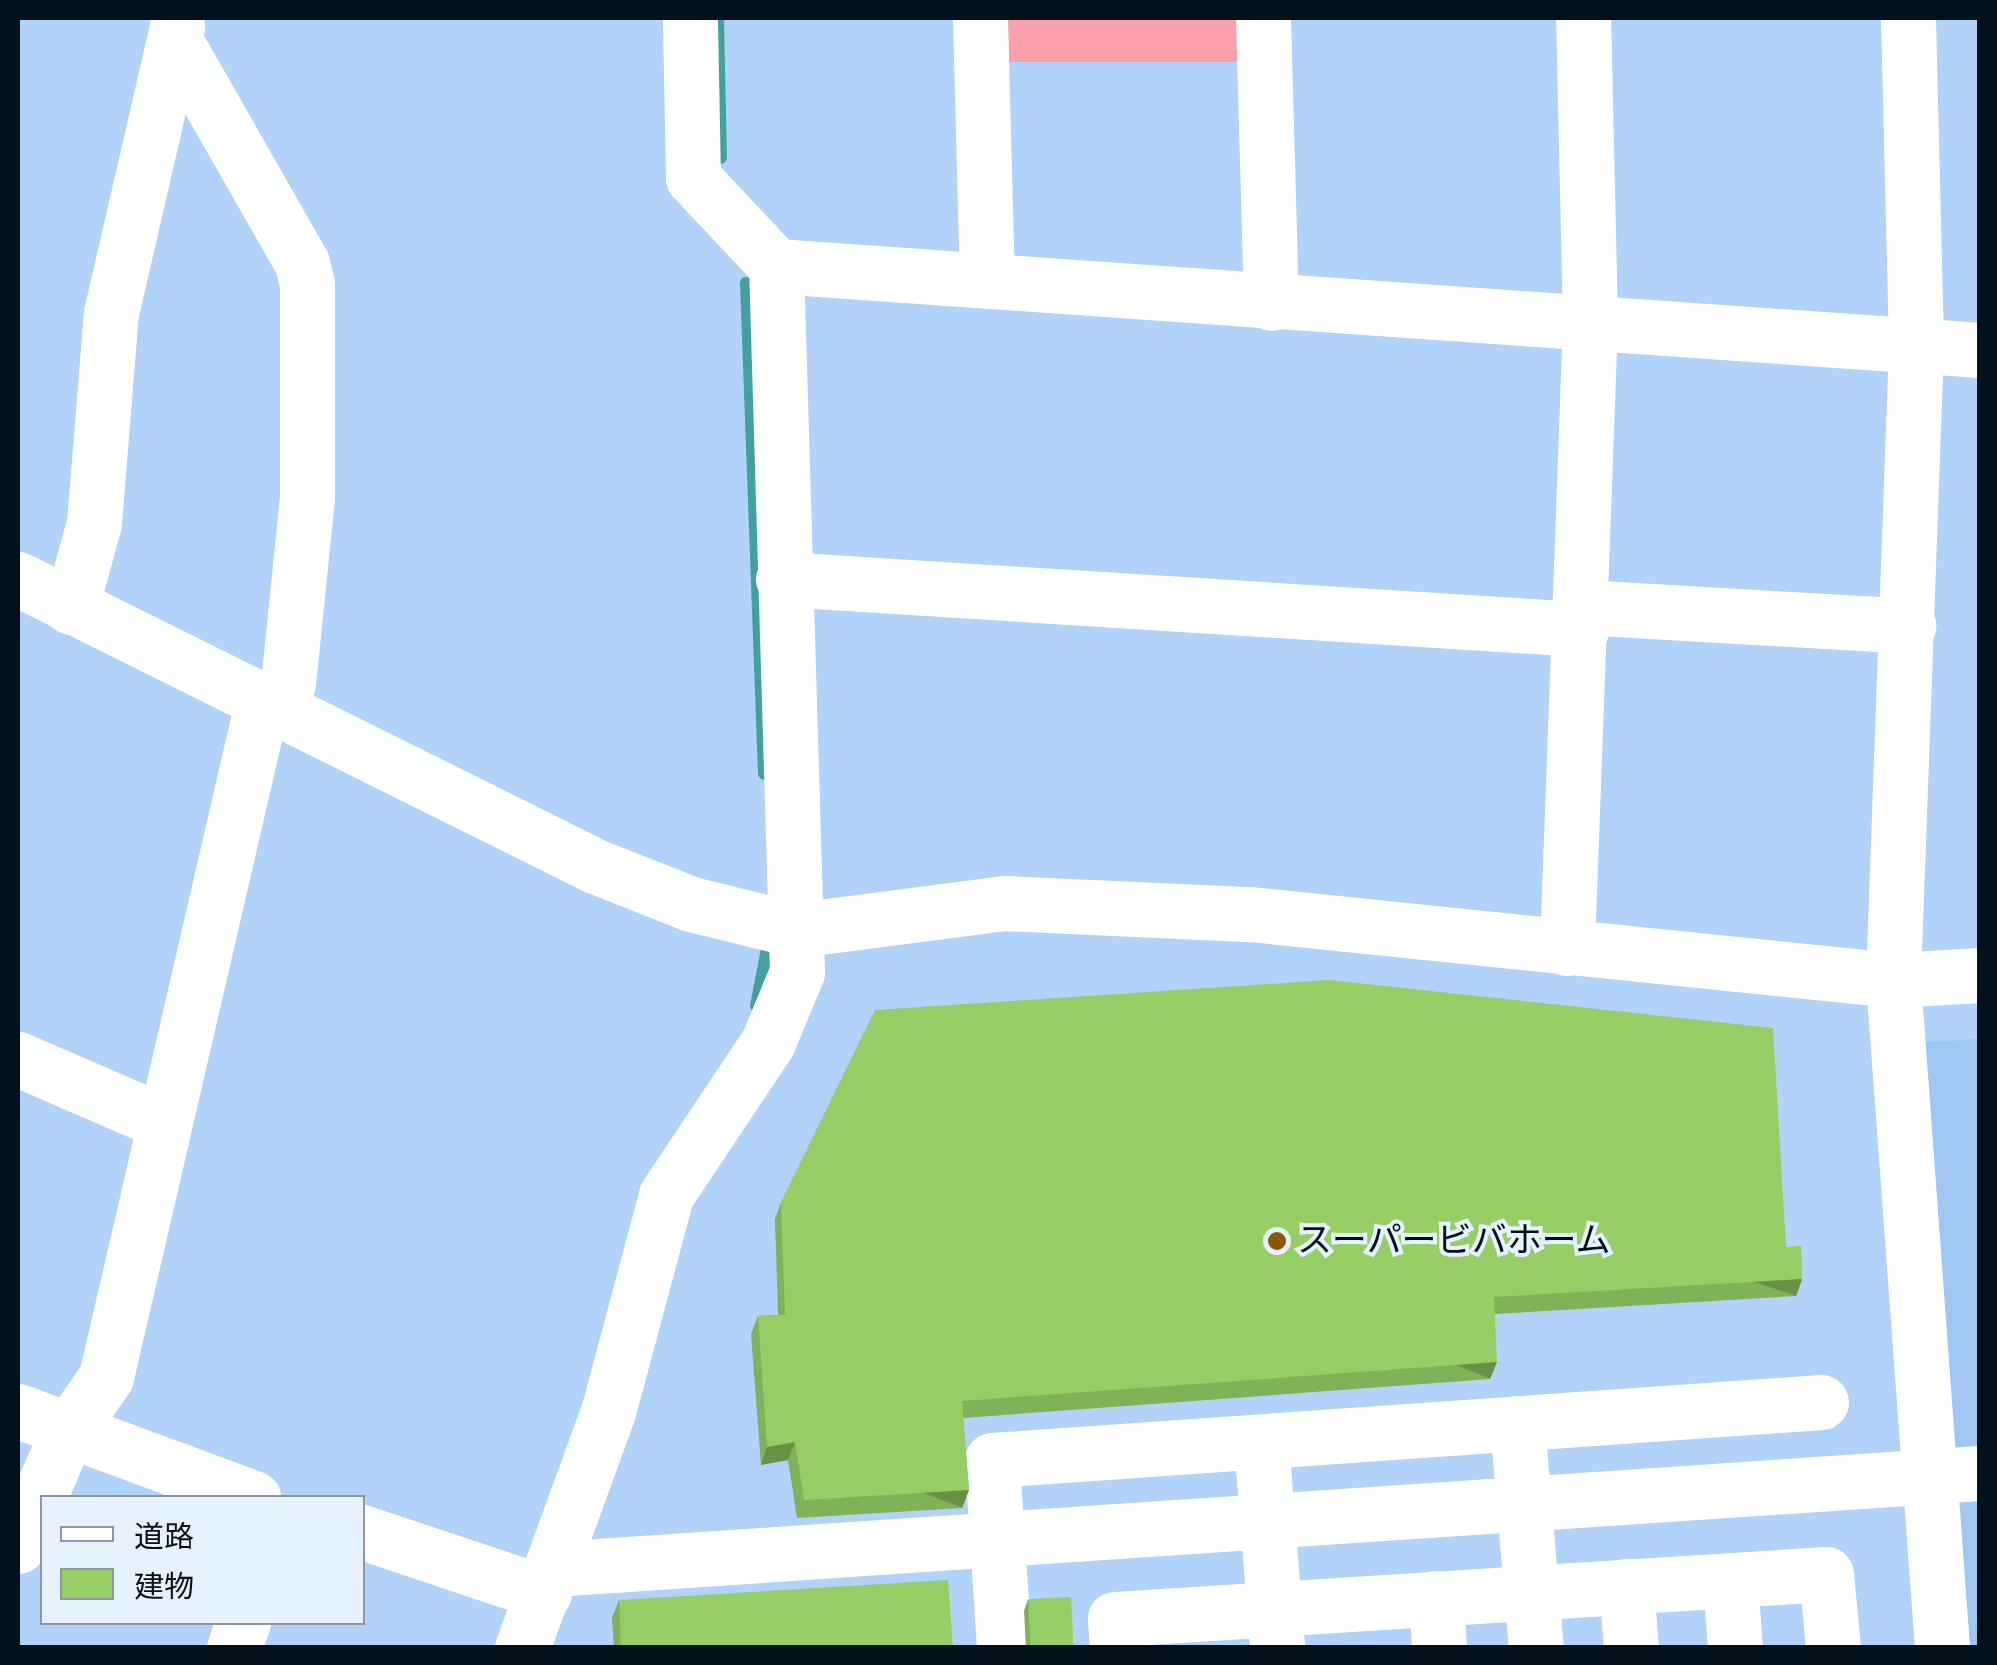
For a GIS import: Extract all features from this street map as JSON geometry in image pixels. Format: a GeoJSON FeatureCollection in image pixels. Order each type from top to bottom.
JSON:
{"type":"FeatureCollection","features":[{"type":"Feature","properties":{"kind":"street"},"geometry":{"type":"LineString","coordinates":[[522,1648],[537,1583],[608,1412],[666,1195],[768,1042],[797,972],[776,266],[693,178],[690,18]]}},
{"type":"Feature","properties":{"kind":"street"},"geometry":{"type":"LineString","coordinates":[[980,18],[987,280]]}},
{"type":"Feature","properties":{"kind":"street"},"geometry":{"type":"LineString","coordinates":[[1262,18],[1270,303]]}},
{"type":"Feature","properties":{"kind":"street"},"geometry":{"type":"LineString","coordinates":[[1567,948],[1590,321],[1583,18]]}},
{"type":"Feature","properties":{"kind":"street"},"geometry":{"type":"LineString","coordinates":[[1908,18],[1916,346],[1893,980],[1954,1474],[1942,1648]]}},
{"type":"Feature","properties":{"kind":"street"},"geometry":{"type":"LineString","coordinates":[[71,607],[94,523],[111,313],[177,31]]}},
{"type":"Feature","properties":{"kind":"street"},"geometry":{"type":"LineString","coordinates":[[40,1495],[67,1434],[106,1377],[161,1121],[270,706],[288,683],[307,497],[307,284],[302,263],[177,31]]}},
{"type":"Feature","properties":{"kind":"street"},"geometry":{"type":"LineString","coordinates":[[776,266],[1980,350]]}},
{"type":"Feature","properties":{"kind":"street"},"geometry":{"type":"LineString","coordinates":[[18,579],[596,866],[691,904],[797,930],[1004,903],[1250,914],[1893,980],[1980,975]]}},
{"type":"Feature","properties":{"kind":"street"},"geometry":{"type":"LineString","coordinates":[[783,579],[1582,618],[1908,626]]}},
{"type":"Feature","properties":{"kind":"street"},"geometry":{"type":"LineString","coordinates":[[18,1059],[161,1121]]}},
{"type":"Feature","properties":{"kind":"street"},"geometry":{"type":"LineString","coordinates":[[1004,1648],[992,1460],[1821,1402]]}},
{"type":"Feature","properties":{"kind":"street"},"geometry":{"type":"LineString","coordinates":[[18,1411],[67,1434],[245,1495]]}},
{"type":"Feature","properties":{"kind":"street"},"geometry":{"type":"LineString","coordinates":[[1517,1422],[1536,1648]]}},
{"type":"Feature","properties":{"kind":"street"},"geometry":{"type":"LineString","coordinates":[[1261,1442],[1276,1629]]}},
{"type":"Feature","properties":{"kind":"street"},"geometry":{"type":"LineString","coordinates":[[365,1533],[537,1583],[998,1540],[1268,1520],[1524,1508],[1954,1474]]}},
{"type":"Feature","properties":{"kind":"street"},"geometry":{"type":"LineString","coordinates":[[18,1546],[40,1496]]}},
{"type":"Feature","properties":{"kind":"street"},"geometry":{"type":"LineString","coordinates":[[1117,1648],[1115,1618],[1191,1631],[1438,1623],[1532,1592],[1826,1574],[1832,1648]]}},
{"type":"Feature","properties":{"kind":"street"},"geometry":{"type":"LineString","coordinates":[[1730,1580],[1735,1648]]}},
{"type":"Feature","properties":{"kind":"street"},"geometry":{"type":"LineString","coordinates":[[1626,1586],[1631,1648]]}},
{"type":"Feature","properties":{"kind":"shaded area"},"geometry":{"type":"Polygon","coordinates":[[[997,18],[1248,18],[1248,62],[997,62],[997,18]]]}},
{"type":"Feature","properties":{"kind":"shaded area"},"geometry":{"type":"Polygon","coordinates":[[[1979,1039],[1979,1647],[1969,1647],[1924,1042],[1979,1039]]]}},
{"type":"Feature","properties":{"kind":"building","name":"スーパービバホーム"},"geometry":{"type":"Polygon","coordinates":[[[1329,980],[1773,1028],[1786,1247],[1801,1246],[1802,1279],[1494,1297],[1497,1362],[962,1401],[969,1490],[804,1500],[795,1442],[767,1447],[758,1316],[785,1315],[781,1202],[875,1010],[1329,980]]]}},
{"type":"Feature","properties":{"kind":"building"},"geometry":{"type":"Polygon","coordinates":[[[948,1580],[953,1648],[621,1648],[619,1600],[948,1580]]]}},
{"type":"Feature","properties":{"kind":"building"},"geometry":{"type":"Polygon","coordinates":[[[1071,1597],[1074,1648],[1031,1648],[1028,1599],[1071,1597]]]}},
{"type":"Feature","properties":{"kind":"waterway"},"geometry":{"type":"LineString","coordinates":[[718,18],[721,158]]}},
{"type":"Feature","properties":{"kind":"waterway"},"geometry":{"type":"LineString","coordinates":[[746,283],[764,774]]}},
{"type":"Feature","properties":{"kind":"waterway"},"geometry":{"type":"LineString","coordinates":[[756,1006],[767,949]]}},
{"type":"Feature","properties":{"kind":"place","name":"スーパービバホーム"},"geometry":{"type":"Point","coordinates":[1277,1241]}}]}
